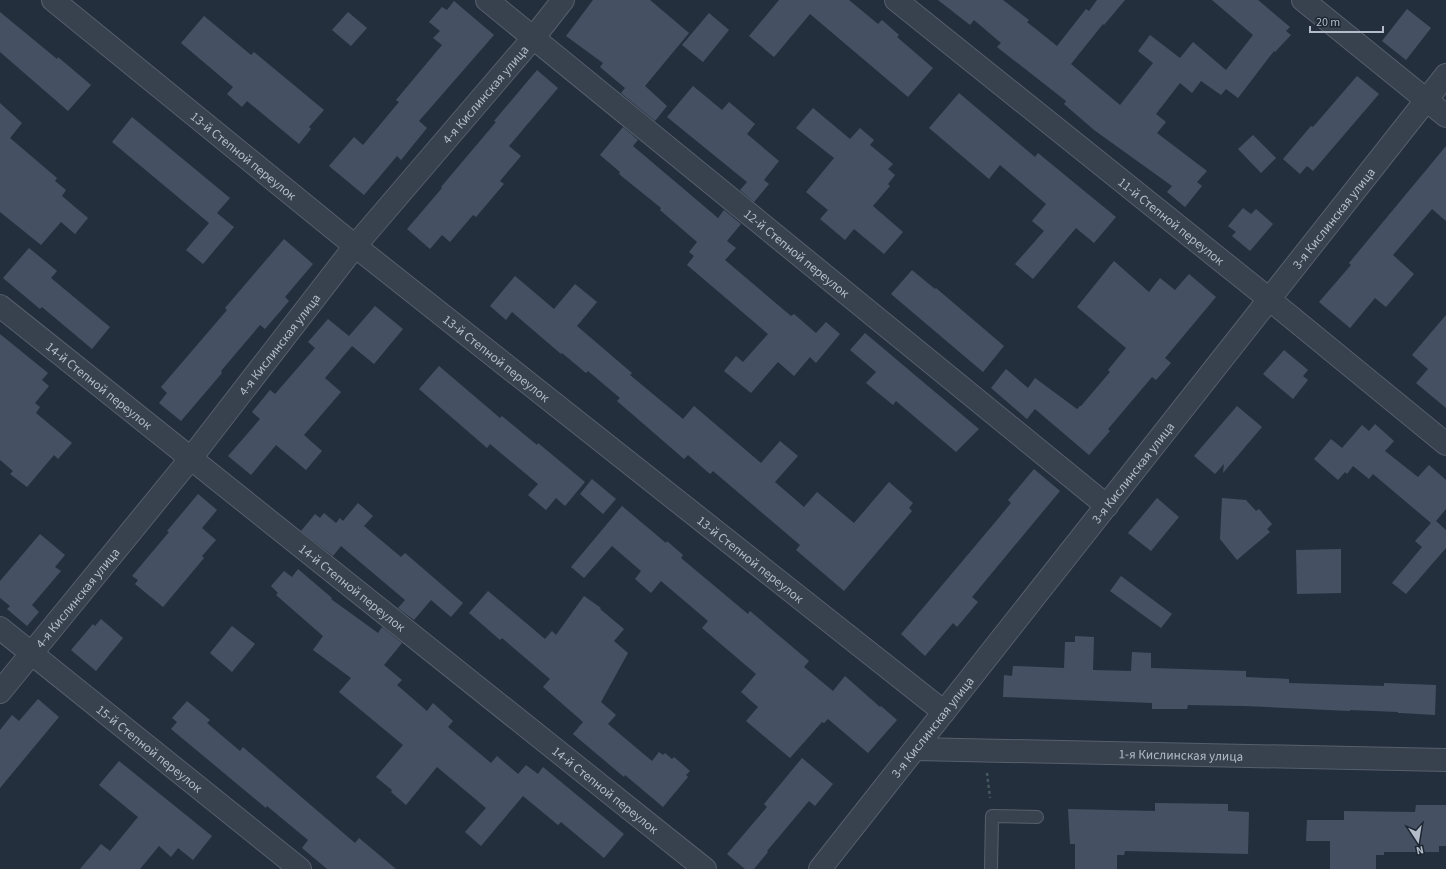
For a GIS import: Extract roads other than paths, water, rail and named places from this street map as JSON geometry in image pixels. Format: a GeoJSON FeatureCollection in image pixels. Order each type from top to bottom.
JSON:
{"type":"FeatureCollection","features":[{"type":"Feature","properties":{"kind":"street","name":"13-й Степной переулок"},"geometry":{"type":"LineString","coordinates":[[53,0],[355,246],[944,712]]}},
{"type":"Feature","properties":{"kind":"street","name":"12-й Степной переулок"},"geometry":{"type":"LineString","coordinates":[[487,0],[1106,506]]}},
{"type":"Feature","properties":{"kind":"street","name":"4-я Кислинская улица"},"geometry":{"type":"LineString","coordinates":[[0,692],[191,458],[355,246],[534,37],[563,0]]}},
{"type":"Feature","properties":{"kind":"street","name":"11-й Степной переулок"},"geometry":{"type":"LineString","coordinates":[[896,0],[1269,299],[1446,444]]}},
{"type":"Feature","properties":{"kind":"street"},"geometry":{"type":"LineString","coordinates":[[1303,0],[1446,116]]}},
{"type":"Feature","properties":{"kind":"street","name":"3-я Кислинская улица"},"geometry":{"type":"LineString","coordinates":[[820,869],[1446,75]]}},
{"type":"Feature","properties":{"kind":"street","name":"14-й Степной переулок"},"geometry":{"type":"LineString","coordinates":[[0,306],[705,869]]}},
{"type":"Feature","properties":{"kind":"street","name":"15-й Степной переулок"},"geometry":{"type":"LineString","coordinates":[[0,628],[300,869]]}},
{"type":"Feature","properties":{"kind":"street","name":"1-я Кислинская улица"},"geometry":{"type":"LineString","coordinates":[[915,749],[1446,760]]}},
{"type":"Feature","properties":{"kind":"lane"},"geometry":{"type":"LineString","coordinates":[[991,869],[992,816],[1037,817]]}}]}
